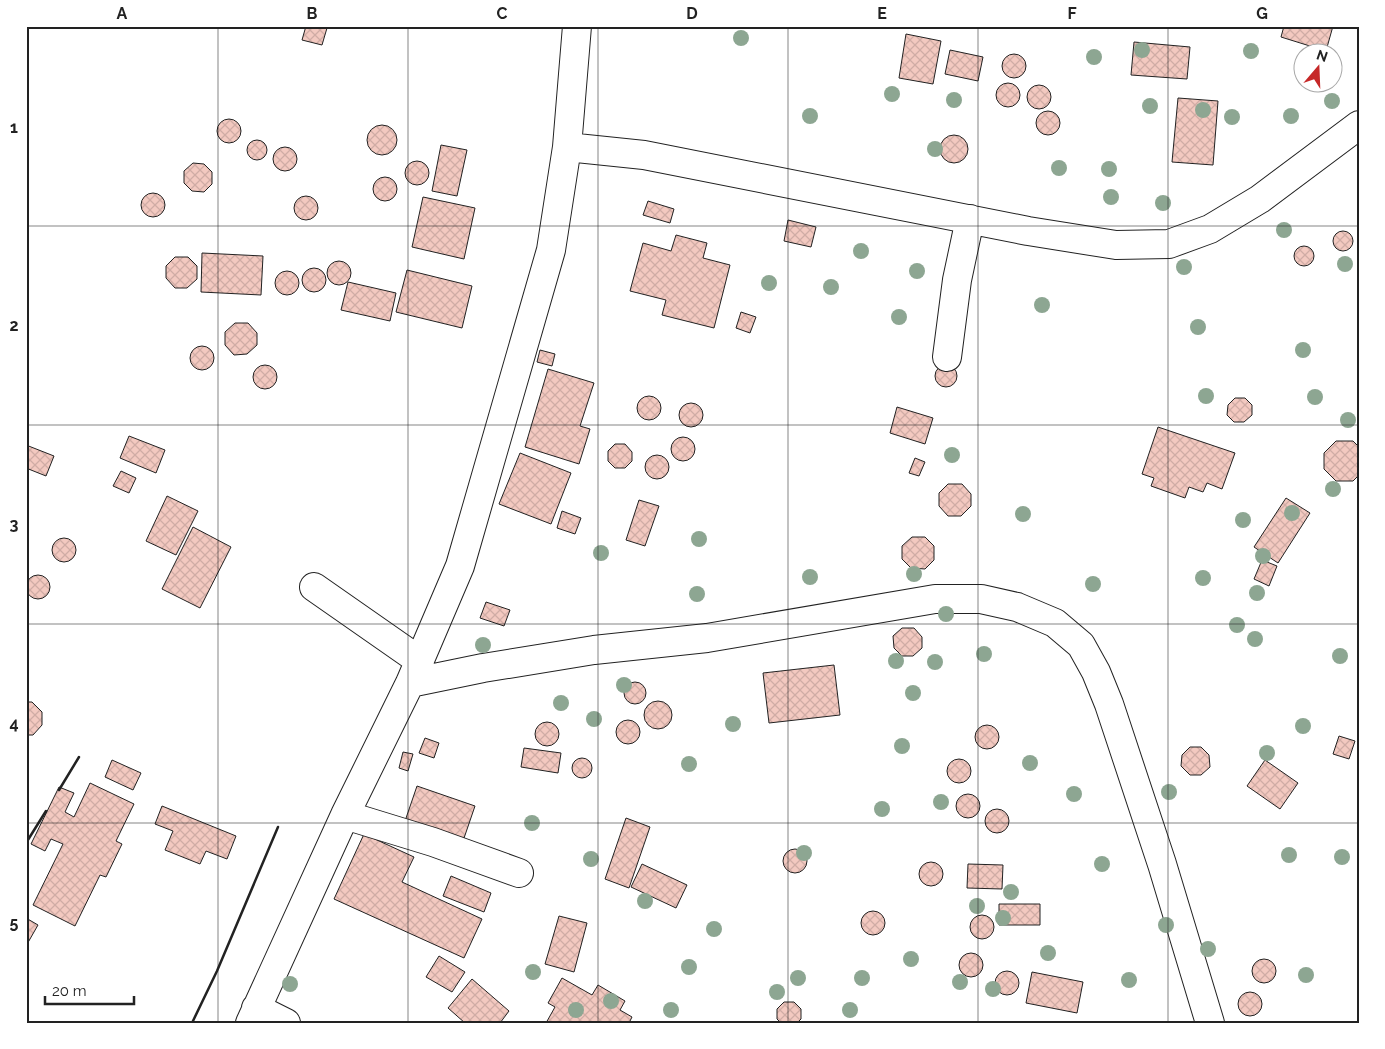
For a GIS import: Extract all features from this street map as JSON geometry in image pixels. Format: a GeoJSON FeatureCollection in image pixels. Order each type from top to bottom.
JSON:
{"type":"FeatureCollection","features":[{"type":"Feature","properties":{"kind":"street"},"geometry":{"type":"LineString","coordinates":[[286,1023],[253,1015],[345,816],[415,672],[460,566],[550,250],[567,147],[577,26]]}},
{"type":"Feature","properties":{"kind":"street"},"geometry":{"type":"LineString","coordinates":[[567,147],[644,155],[1028,231],[1116,245],[1169,244],[1210,229],[1260,199],[1359,125]]}},
{"type":"Feature","properties":{"kind":"street"},"geometry":{"type":"LineString","coordinates":[[947,357],[957,280],[970,219]]}},
{"type":"Feature","properties":{"kind":"street"},"geometry":{"type":"LineString","coordinates":[[314,587],[415,672],[492,666],[594,650],[707,638],[935,599],[980,598],[1017,607],[1055,623],[1082,645],[1109,704],[1162,864],[1210,1023]]}},
{"type":"Feature","properties":{"kind":"street"},"geometry":{"type":"LineString","coordinates":[[345,816],[433,842],[519,873]]}},
{"type":"Feature","properties":{"kind":"building"},"geometry":{"type":"Polygon","coordinates":[[[306,26],[322,26],[327,28],[322,45],[302,40],[306,26]]]}},
{"type":"Feature","properties":{"kind":"building"},"geometry":{"type":"Polygon","coordinates":[[[1284,26],[1333,26],[1329,42],[1297,42],[1281,37],[1284,26]]]}},
{"type":"Feature","properties":{"kind":"building"},"geometry":{"type":"Polygon","coordinates":[[[906,34],[941,41],[933,84],[899,78],[906,34]]]}},
{"type":"Feature","properties":{"kind":"building"},"geometry":{"type":"Polygon","coordinates":[[[1134,42],[1190,47],[1187,79],[1131,75],[1134,42]]]}},
{"type":"Feature","properties":{"kind":"building"},"geometry":{"type":"Polygon","coordinates":[[[950,50],[983,57],[978,81],[945,74],[950,50]]]}},
{"type":"Feature","properties":{"kind":"building"},"geometry":{"type":"Polygon","coordinates":[[[1014,54],[1023,57],[1026,66],[1023,75],[1014,78],[1005,75],[1002,66],[1005,57],[1014,54]]]}},
{"type":"Feature","properties":{"kind":"building"},"geometry":{"type":"Polygon","coordinates":[[[1008,83],[1017,86],[1020,95],[1017,104],[1008,107],[999,104],[996,95],[999,86],[1008,83]]]}},
{"type":"Feature","properties":{"kind":"building"},"geometry":{"type":"Polygon","coordinates":[[[1039,85],[1048,88],[1051,97],[1048,106],[1039,109],[1030,106],[1027,97],[1030,88],[1039,85]]]}},
{"type":"Feature","properties":{"kind":"building"},"geometry":{"type":"Polygon","coordinates":[[[1178,98],[1218,101],[1213,165],[1172,162],[1178,98]]]}},
{"type":"Feature","properties":{"kind":"building"},"geometry":{"type":"Polygon","coordinates":[[[1048,111],[1057,114],[1060,123],[1057,132],[1048,135],[1039,132],[1036,123],[1039,114],[1048,111]]]}},
{"type":"Feature","properties":{"kind":"building"},"geometry":{"type":"Polygon","coordinates":[[[229,119],[238,122],[241,131],[238,140],[229,143],[220,140],[217,131],[220,122],[229,119]]]}},
{"type":"Feature","properties":{"kind":"building"},"geometry":{"type":"Polygon","coordinates":[[[382,125],[393,129],[397,140],[393,151],[382,155],[371,151],[367,140],[371,129],[382,125]]]}},
{"type":"Feature","properties":{"kind":"building"},"geometry":{"type":"Polygon","coordinates":[[[954,135],[964,139],[968,149],[964,159],[954,163],[944,159],[940,149],[944,139],[954,135]]]}},
{"type":"Feature","properties":{"kind":"building"},"geometry":{"type":"Polygon","coordinates":[[[253,140],[261,140],[267,146],[267,154],[261,160],[253,160],[247,154],[247,146],[253,140]]]}},
{"type":"Feature","properties":{"kind":"building"},"geometry":{"type":"Polygon","coordinates":[[[441,145],[467,150],[457,196],[432,191],[441,145]]]}},
{"type":"Feature","properties":{"kind":"building"},"geometry":{"type":"Polygon","coordinates":[[[285,147],[294,150],[297,159],[294,168],[285,171],[276,168],[273,159],[276,150],[285,147]]]}},
{"type":"Feature","properties":{"kind":"building"},"geometry":{"type":"Polygon","coordinates":[[[417,161],[426,164],[429,173],[426,182],[417,185],[408,182],[405,173],[408,164],[417,161]]]}},
{"type":"Feature","properties":{"kind":"building"},"geometry":{"type":"Polygon","coordinates":[[[193,163],[204,164],[212,172],[212,184],[204,192],[192,191],[184,183],[184,171],[193,163]]]}},
{"type":"Feature","properties":{"kind":"building"},"geometry":{"type":"Polygon","coordinates":[[[385,177],[394,180],[397,189],[394,198],[385,201],[376,198],[373,189],[376,180],[385,177]]]}},
{"type":"Feature","properties":{"kind":"building"},"geometry":{"type":"Polygon","coordinates":[[[153,193],[162,196],[165,205],[162,214],[153,217],[144,214],[141,205],[144,196],[153,193]]]}},
{"type":"Feature","properties":{"kind":"building"},"geometry":{"type":"Polygon","coordinates":[[[306,196],[315,199],[318,208],[315,217],[306,220],[297,217],[294,208],[297,199],[306,196]]]}},
{"type":"Feature","properties":{"kind":"building"},"geometry":{"type":"Polygon","coordinates":[[[423,197],[475,208],[464,259],[412,247],[423,197]]]}},
{"type":"Feature","properties":{"kind":"building"},"geometry":{"type":"Polygon","coordinates":[[[648,201],[674,209],[670,223],[643,215],[648,201]]]}},
{"type":"Feature","properties":{"kind":"building"},"geometry":{"type":"Polygon","coordinates":[[[788,220],[816,227],[811,247],[784,241],[788,220]]]}},
{"type":"Feature","properties":{"kind":"building"},"geometry":{"type":"Polygon","coordinates":[[[1343,231],[1350,234],[1353,241],[1350,248],[1343,251],[1336,248],[1333,241],[1336,234],[1343,231]]]}},
{"type":"Feature","properties":{"kind":"building"},"geometry":{"type":"Polygon","coordinates":[[[676,235],[707,243],[703,258],[730,265],[714,328],[662,315],[666,300],[630,291],[643,243],[671,251],[676,235]]]}},
{"type":"Feature","properties":{"kind":"building"},"geometry":{"type":"Polygon","coordinates":[[[1304,246],[1311,249],[1314,256],[1311,263],[1304,266],[1297,263],[1294,256],[1297,249],[1304,246]]]}},
{"type":"Feature","properties":{"kind":"building"},"geometry":{"type":"Polygon","coordinates":[[[202,253],[263,256],[261,295],[201,292],[202,253]]]}},
{"type":"Feature","properties":{"kind":"building"},"geometry":{"type":"Polygon","coordinates":[[[175,257],[188,257],[197,266],[197,279],[187,288],[175,288],[166,278],[166,266],[175,257]]]}},
{"type":"Feature","properties":{"kind":"building"},"geometry":{"type":"Polygon","coordinates":[[[339,261],[348,264],[351,273],[348,282],[339,285],[330,282],[327,273],[330,264],[339,261]]]}},
{"type":"Feature","properties":{"kind":"building"},"geometry":{"type":"Polygon","coordinates":[[[314,268],[323,271],[326,280],[323,289],[314,292],[305,289],[302,280],[305,271],[314,268]]]}},
{"type":"Feature","properties":{"kind":"building"},"geometry":{"type":"Polygon","coordinates":[[[407,270],[472,286],[462,328],[396,312],[407,270]]]}},
{"type":"Feature","properties":{"kind":"building"},"geometry":{"type":"Polygon","coordinates":[[[287,271],[296,274],[299,283],[296,292],[287,295],[278,292],[275,283],[278,274],[287,271]]]}},
{"type":"Feature","properties":{"kind":"building"},"geometry":{"type":"Polygon","coordinates":[[[348,282],[396,293],[390,321],[341,310],[348,282]]]}},
{"type":"Feature","properties":{"kind":"building"},"geometry":{"type":"Polygon","coordinates":[[[741,312],[756,317],[750,333],[736,328],[741,312]]]}},
{"type":"Feature","properties":{"kind":"building"},"geometry":{"type":"Polygon","coordinates":[[[235,323],[248,323],[257,333],[257,345],[247,354],[234,355],[225,345],[225,332],[235,323]]]}},
{"type":"Feature","properties":{"kind":"building"},"geometry":{"type":"Polygon","coordinates":[[[197,346],[207,346],[214,353],[214,363],[207,370],[197,370],[190,363],[190,353],[197,346]]]}},
{"type":"Feature","properties":{"kind":"building"},"geometry":{"type":"Polygon","coordinates":[[[540,350],[555,354],[552,366],[537,362],[540,350]]]}},
{"type":"Feature","properties":{"kind":"building"},"geometry":{"type":"Polygon","coordinates":[[[265,365],[274,368],[277,377],[274,386],[265,389],[256,386],[253,377],[256,368],[265,365]]]}},
{"type":"Feature","properties":{"kind":"building"},"geometry":{"type":"Polygon","coordinates":[[[946,365],[954,368],[957,376],[954,384],[946,387],[938,384],[935,376],[938,368],[946,365]]]}},
{"type":"Feature","properties":{"kind":"building"},"geometry":{"type":"Polygon","coordinates":[[[548,369],[594,383],[580,426],[590,429],[579,464],[525,447],[548,369]]]}},
{"type":"Feature","properties":{"kind":"building"},"geometry":{"type":"Polygon","coordinates":[[[649,396],[658,399],[661,408],[658,417],[649,420],[640,417],[637,408],[640,399],[649,396]]]}},
{"type":"Feature","properties":{"kind":"building"},"geometry":{"type":"Polygon","coordinates":[[[1235,398],[1245,398],[1252,405],[1252,415],[1244,422],[1234,422],[1227,415],[1228,405],[1235,398]]]}},
{"type":"Feature","properties":{"kind":"building"},"geometry":{"type":"Polygon","coordinates":[[[691,403],[700,406],[703,415],[700,424],[691,427],[682,424],[679,415],[682,406],[691,403]]]}},
{"type":"Feature","properties":{"kind":"building"},"geometry":{"type":"Polygon","coordinates":[[[897,407],[933,418],[925,444],[890,433],[897,407]]]}},
{"type":"Feature","properties":{"kind":"building"},"geometry":{"type":"Polygon","coordinates":[[[1158,427],[1235,453],[1222,489],[1207,483],[1203,492],[1189,487],[1185,498],[1151,486],[1154,478],[1142,474],[1158,427]]]}},
{"type":"Feature","properties":{"kind":"building"},"geometry":{"type":"Polygon","coordinates":[[[129,436],[165,450],[156,473],[120,458],[129,436]]]}},
{"type":"Feature","properties":{"kind":"building"},"geometry":{"type":"Polygon","coordinates":[[[683,437],[692,440],[695,449],[692,458],[683,461],[674,458],[671,449],[674,440],[683,437]]]}},
{"type":"Feature","properties":{"kind":"building"},"geometry":{"type":"Polygon","coordinates":[[[1336,441],[1353,441],[1359,447],[1359,475],[1353,481],[1336,481],[1324,469],[1324,453],[1336,441]]]}},
{"type":"Feature","properties":{"kind":"building"},"geometry":{"type":"Polygon","coordinates":[[[615,444],[625,444],[632,452],[632,461],[625,468],[615,468],[608,461],[608,451],[615,444]]]}},
{"type":"Feature","properties":{"kind":"building"},"geometry":{"type":"Polygon","coordinates":[[[26,445],[54,456],[46,476],[26,468],[26,445]]]}},
{"type":"Feature","properties":{"kind":"building"},"geometry":{"type":"Polygon","coordinates":[[[520,453],[571,473],[551,524],[499,504],[520,453]]]}},
{"type":"Feature","properties":{"kind":"building"},"geometry":{"type":"Polygon","coordinates":[[[657,455],[666,458],[669,467],[666,476],[657,479],[648,476],[645,467],[648,458],[657,455]]]}},
{"type":"Feature","properties":{"kind":"building"},"geometry":{"type":"Polygon","coordinates":[[[915,458],[925,462],[919,476],[909,473],[915,458]]]}},
{"type":"Feature","properties":{"kind":"building"},"geometry":{"type":"Polygon","coordinates":[[[121,471],[136,478],[129,493],[113,486],[121,471]]]}},
{"type":"Feature","properties":{"kind":"building"},"geometry":{"type":"Polygon","coordinates":[[[948,484],[962,484],[971,494],[971,506],[961,516],[948,516],[939,506],[939,493],[948,484]]]}},
{"type":"Feature","properties":{"kind":"building"},"geometry":{"type":"Polygon","coordinates":[[[167,496],[198,511],[176,555],[146,541],[167,496]]]}},
{"type":"Feature","properties":{"kind":"building"},"geometry":{"type":"Polygon","coordinates":[[[1286,498],[1310,513],[1278,563],[1254,547],[1286,498]]]}},
{"type":"Feature","properties":{"kind":"building"},"geometry":{"type":"Polygon","coordinates":[[[639,500],[659,506],[645,546],[626,540],[639,500]]]}},
{"type":"Feature","properties":{"kind":"building"},"geometry":{"type":"Polygon","coordinates":[[[562,511],[581,518],[575,534],[557,528],[562,511]]]}},
{"type":"Feature","properties":{"kind":"building"},"geometry":{"type":"Polygon","coordinates":[[[193,527],[231,547],[200,608],[162,589],[193,527]]]}},
{"type":"Feature","properties":{"kind":"building"},"geometry":{"type":"Polygon","coordinates":[[[912,537],[925,537],[934,546],[934,560],[925,569],[911,568],[902,559],[902,546],[912,537]]]}},
{"type":"Feature","properties":{"kind":"building"},"geometry":{"type":"Polygon","coordinates":[[[64,538],[73,541],[76,550],[73,559],[64,562],[55,559],[52,550],[55,541],[64,538]]]}},
{"type":"Feature","properties":{"kind":"building"},"geometry":{"type":"Polygon","coordinates":[[[1262,560],[1277,566],[1269,586],[1254,579],[1262,560]]]}},
{"type":"Feature","properties":{"kind":"building"},"geometry":{"type":"Polygon","coordinates":[[[38,575],[47,578],[50,587],[47,596],[38,599],[29,596],[26,587],[29,578],[38,575]]]}},
{"type":"Feature","properties":{"kind":"building"},"geometry":{"type":"Polygon","coordinates":[[[486,602],[510,610],[504,626],[480,618],[486,602]]]}},
{"type":"Feature","properties":{"kind":"building"},"geometry":{"type":"Polygon","coordinates":[[[902,628],[914,628],[922,637],[922,648],[913,656],[902,656],[894,648],[893,636],[902,628]]]}},
{"type":"Feature","properties":{"kind":"building"},"geometry":{"type":"Polygon","coordinates":[[[834,665],[840,715],[769,723],[763,673],[834,665]]]}},
{"type":"Feature","properties":{"kind":"building"},"geometry":{"type":"Polygon","coordinates":[[[635,682],[645,689],[646,693],[639,703],[635,704],[625,697],[624,693],[631,683],[635,682]]]}},
{"type":"Feature","properties":{"kind":"building"},"geometry":{"type":"Polygon","coordinates":[[[658,701],[668,705],[672,715],[668,725],[658,729],[648,725],[644,715],[648,705],[658,701]]]}},
{"type":"Feature","properties":{"kind":"building"},"geometry":{"type":"Polygon","coordinates":[[[26,702],[32,702],[42,712],[42,725],[33,735],[26,735],[26,702]]]}},
{"type":"Feature","properties":{"kind":"building"},"geometry":{"type":"Polygon","coordinates":[[[628,720],[637,723],[640,732],[637,741],[628,744],[619,741],[616,732],[619,723],[628,720]]]}},
{"type":"Feature","properties":{"kind":"building"},"geometry":{"type":"Polygon","coordinates":[[[542,722],[552,722],[559,729],[559,739],[552,746],[542,746],[535,739],[535,729],[542,722]]]}},
{"type":"Feature","properties":{"kind":"building"},"geometry":{"type":"Polygon","coordinates":[[[987,725],[996,728],[999,737],[996,746],[987,749],[978,746],[975,737],[978,728],[987,725]]]}},
{"type":"Feature","properties":{"kind":"building"},"geometry":{"type":"Polygon","coordinates":[[[1339,736],[1355,741],[1349,759],[1333,754],[1339,736]]]}},
{"type":"Feature","properties":{"kind":"building"},"geometry":{"type":"Polygon","coordinates":[[[425,738],[439,743],[434,758],[419,753],[425,738]]]}},
{"type":"Feature","properties":{"kind":"building"},"geometry":{"type":"Polygon","coordinates":[[[1190,747],[1201,747],[1209,755],[1210,767],[1201,775],[1190,775],[1181,766],[1182,755],[1190,747]]]}},
{"type":"Feature","properties":{"kind":"building"},"geometry":{"type":"Polygon","coordinates":[[[524,748],[561,753],[558,773],[521,767],[524,748]]]}},
{"type":"Feature","properties":{"kind":"building"},"geometry":{"type":"Polygon","coordinates":[[[403,752],[413,754],[408,771],[399,768],[403,752]]]}},
{"type":"Feature","properties":{"kind":"building"},"geometry":{"type":"Polygon","coordinates":[[[582,758],[589,761],[592,768],[589,775],[582,778],[575,775],[572,768],[575,761],[582,758]]]}},
{"type":"Feature","properties":{"kind":"building"},"geometry":{"type":"Polygon","coordinates":[[[959,759],[968,762],[971,771],[968,780],[959,783],[950,780],[947,771],[950,762],[959,759]]]}},
{"type":"Feature","properties":{"kind":"building"},"geometry":{"type":"Polygon","coordinates":[[[112,760],[141,773],[133,790],[105,777],[112,760]]]}},
{"type":"Feature","properties":{"kind":"building"},"geometry":{"type":"Polygon","coordinates":[[[1265,760],[1298,783],[1280,809],[1247,786],[1265,760]]]}},
{"type":"Feature","properties":{"kind":"building"},"geometry":{"type":"Polygon","coordinates":[[[90,783],[134,804],[116,841],[122,844],[106,877],[100,875],[75,926],[33,905],[63,844],[51,839],[45,851],[31,844],[59,787],[74,793],[65,812],[74,817],[90,783]]]}},
{"type":"Feature","properties":{"kind":"building"},"geometry":{"type":"Polygon","coordinates":[[[417,786],[475,806],[462,844],[404,824],[417,786]]]}},
{"type":"Feature","properties":{"kind":"building"},"geometry":{"type":"Polygon","coordinates":[[[968,794],[977,797],[980,806],[977,815],[968,818],[959,815],[956,806],[959,797],[968,794]]]}},
{"type":"Feature","properties":{"kind":"building"},"geometry":{"type":"Polygon","coordinates":[[[162,806],[236,836],[227,859],[206,851],[200,864],[165,850],[173,831],[155,824],[162,806]]]}},
{"type":"Feature","properties":{"kind":"building"},"geometry":{"type":"Polygon","coordinates":[[[997,809],[1006,812],[1009,821],[1006,830],[997,833],[988,830],[985,821],[988,812],[997,809]]]}},
{"type":"Feature","properties":{"kind":"building"},"geometry":{"type":"Polygon","coordinates":[[[626,818],[650,827],[629,888],[605,879],[626,818]]]}},
{"type":"Feature","properties":{"kind":"building"},"geometry":{"type":"Polygon","coordinates":[[[364,834],[414,857],[402,882],[482,919],[464,958],[334,899],[364,834]]]}},
{"type":"Feature","properties":{"kind":"building"},"geometry":{"type":"Polygon","coordinates":[[[795,849],[804,852],[807,861],[804,870],[795,873],[786,870],[783,861],[786,852],[795,849]]]}},
{"type":"Feature","properties":{"kind":"building"},"geometry":{"type":"Polygon","coordinates":[[[931,862],[940,865],[943,874],[940,883],[931,886],[922,883],[919,874],[922,865],[931,862]]]}},
{"type":"Feature","properties":{"kind":"building"},"geometry":{"type":"Polygon","coordinates":[[[642,864],[687,885],[676,908],[631,887],[642,864]]]}},
{"type":"Feature","properties":{"kind":"building"},"geometry":{"type":"Polygon","coordinates":[[[968,864],[1003,865],[1002,889],[967,888],[968,864]]]}},
{"type":"Feature","properties":{"kind":"building"},"geometry":{"type":"Polygon","coordinates":[[[451,876],[491,893],[484,912],[443,896],[451,876]]]}},
{"type":"Feature","properties":{"kind":"building"},"geometry":{"type":"Polygon","coordinates":[[[999,904],[1040,904],[1040,925],[999,925],[999,904]]]}},
{"type":"Feature","properties":{"kind":"building"},"geometry":{"type":"Polygon","coordinates":[[[873,911],[882,914],[885,923],[882,932],[873,935],[864,932],[861,923],[864,914],[873,911]]]}},
{"type":"Feature","properties":{"kind":"building"},"geometry":{"type":"Polygon","coordinates":[[[977,915],[987,915],[994,922],[994,932],[987,939],[977,939],[970,932],[970,922],[977,915]]]}},
{"type":"Feature","properties":{"kind":"building"},"geometry":{"type":"Polygon","coordinates":[[[559,916],[587,923],[574,972],[545,964],[559,916]]]}},
{"type":"Feature","properties":{"kind":"building"},"geometry":{"type":"Polygon","coordinates":[[[26,918],[38,925],[26,946],[26,918]]]}},
{"type":"Feature","properties":{"kind":"building"},"geometry":{"type":"Polygon","coordinates":[[[971,953],[980,956],[983,965],[980,974],[971,977],[962,974],[959,965],[962,956],[971,953]]]}},
{"type":"Feature","properties":{"kind":"building"},"geometry":{"type":"Polygon","coordinates":[[[439,956],[465,972],[452,992],[426,977],[439,956]]]}},
{"type":"Feature","properties":{"kind":"building"},"geometry":{"type":"Polygon","coordinates":[[[1264,959],[1273,962],[1276,971],[1273,980],[1264,983],[1255,980],[1252,971],[1255,962],[1264,959]]]}},
{"type":"Feature","properties":{"kind":"building"},"geometry":{"type":"Polygon","coordinates":[[[1007,971],[1016,974],[1019,983],[1016,992],[1007,995],[998,992],[995,983],[998,974],[1007,971]]]}},
{"type":"Feature","properties":{"kind":"building"},"geometry":{"type":"Polygon","coordinates":[[[1032,972],[1083,982],[1077,1013],[1026,1003],[1032,972]]]}},
{"type":"Feature","properties":{"kind":"building"},"geometry":{"type":"Polygon","coordinates":[[[562,978],[592,995],[598,985],[625,1001],[620,1010],[632,1017],[629,1023],[546,1023],[555,1007],[548,1003],[562,978]]]}},
{"type":"Feature","properties":{"kind":"building"},"geometry":{"type":"Polygon","coordinates":[[[472,979],[509,1011],[500,1023],[465,1023],[448,1008],[472,979]]]}},
{"type":"Feature","properties":{"kind":"building"},"geometry":{"type":"Polygon","coordinates":[[[1250,992],[1259,995],[1262,1004],[1259,1013],[1250,1016],[1241,1013],[1238,1004],[1241,995],[1250,992]]]}},
{"type":"Feature","properties":{"kind":"building"},"geometry":{"type":"Polygon","coordinates":[[[784,1002],[794,1002],[801,1009],[801,1019],[797,1023],[781,1023],[777,1019],[777,1009],[784,1002]]]}},
{"type":"Feature","properties":{"kind":"wall"},"geometry":{"type":"LineString","coordinates":[[59,790],[79,757]]}},
{"type":"Feature","properties":{"kind":"wall"},"geometry":{"type":"LineString","coordinates":[[26,843],[46,811]]}},
{"type":"Feature","properties":{"kind":"wall"},"geometry":{"type":"LineString","coordinates":[[192,1023],[217,971],[278,827]]}}]}
